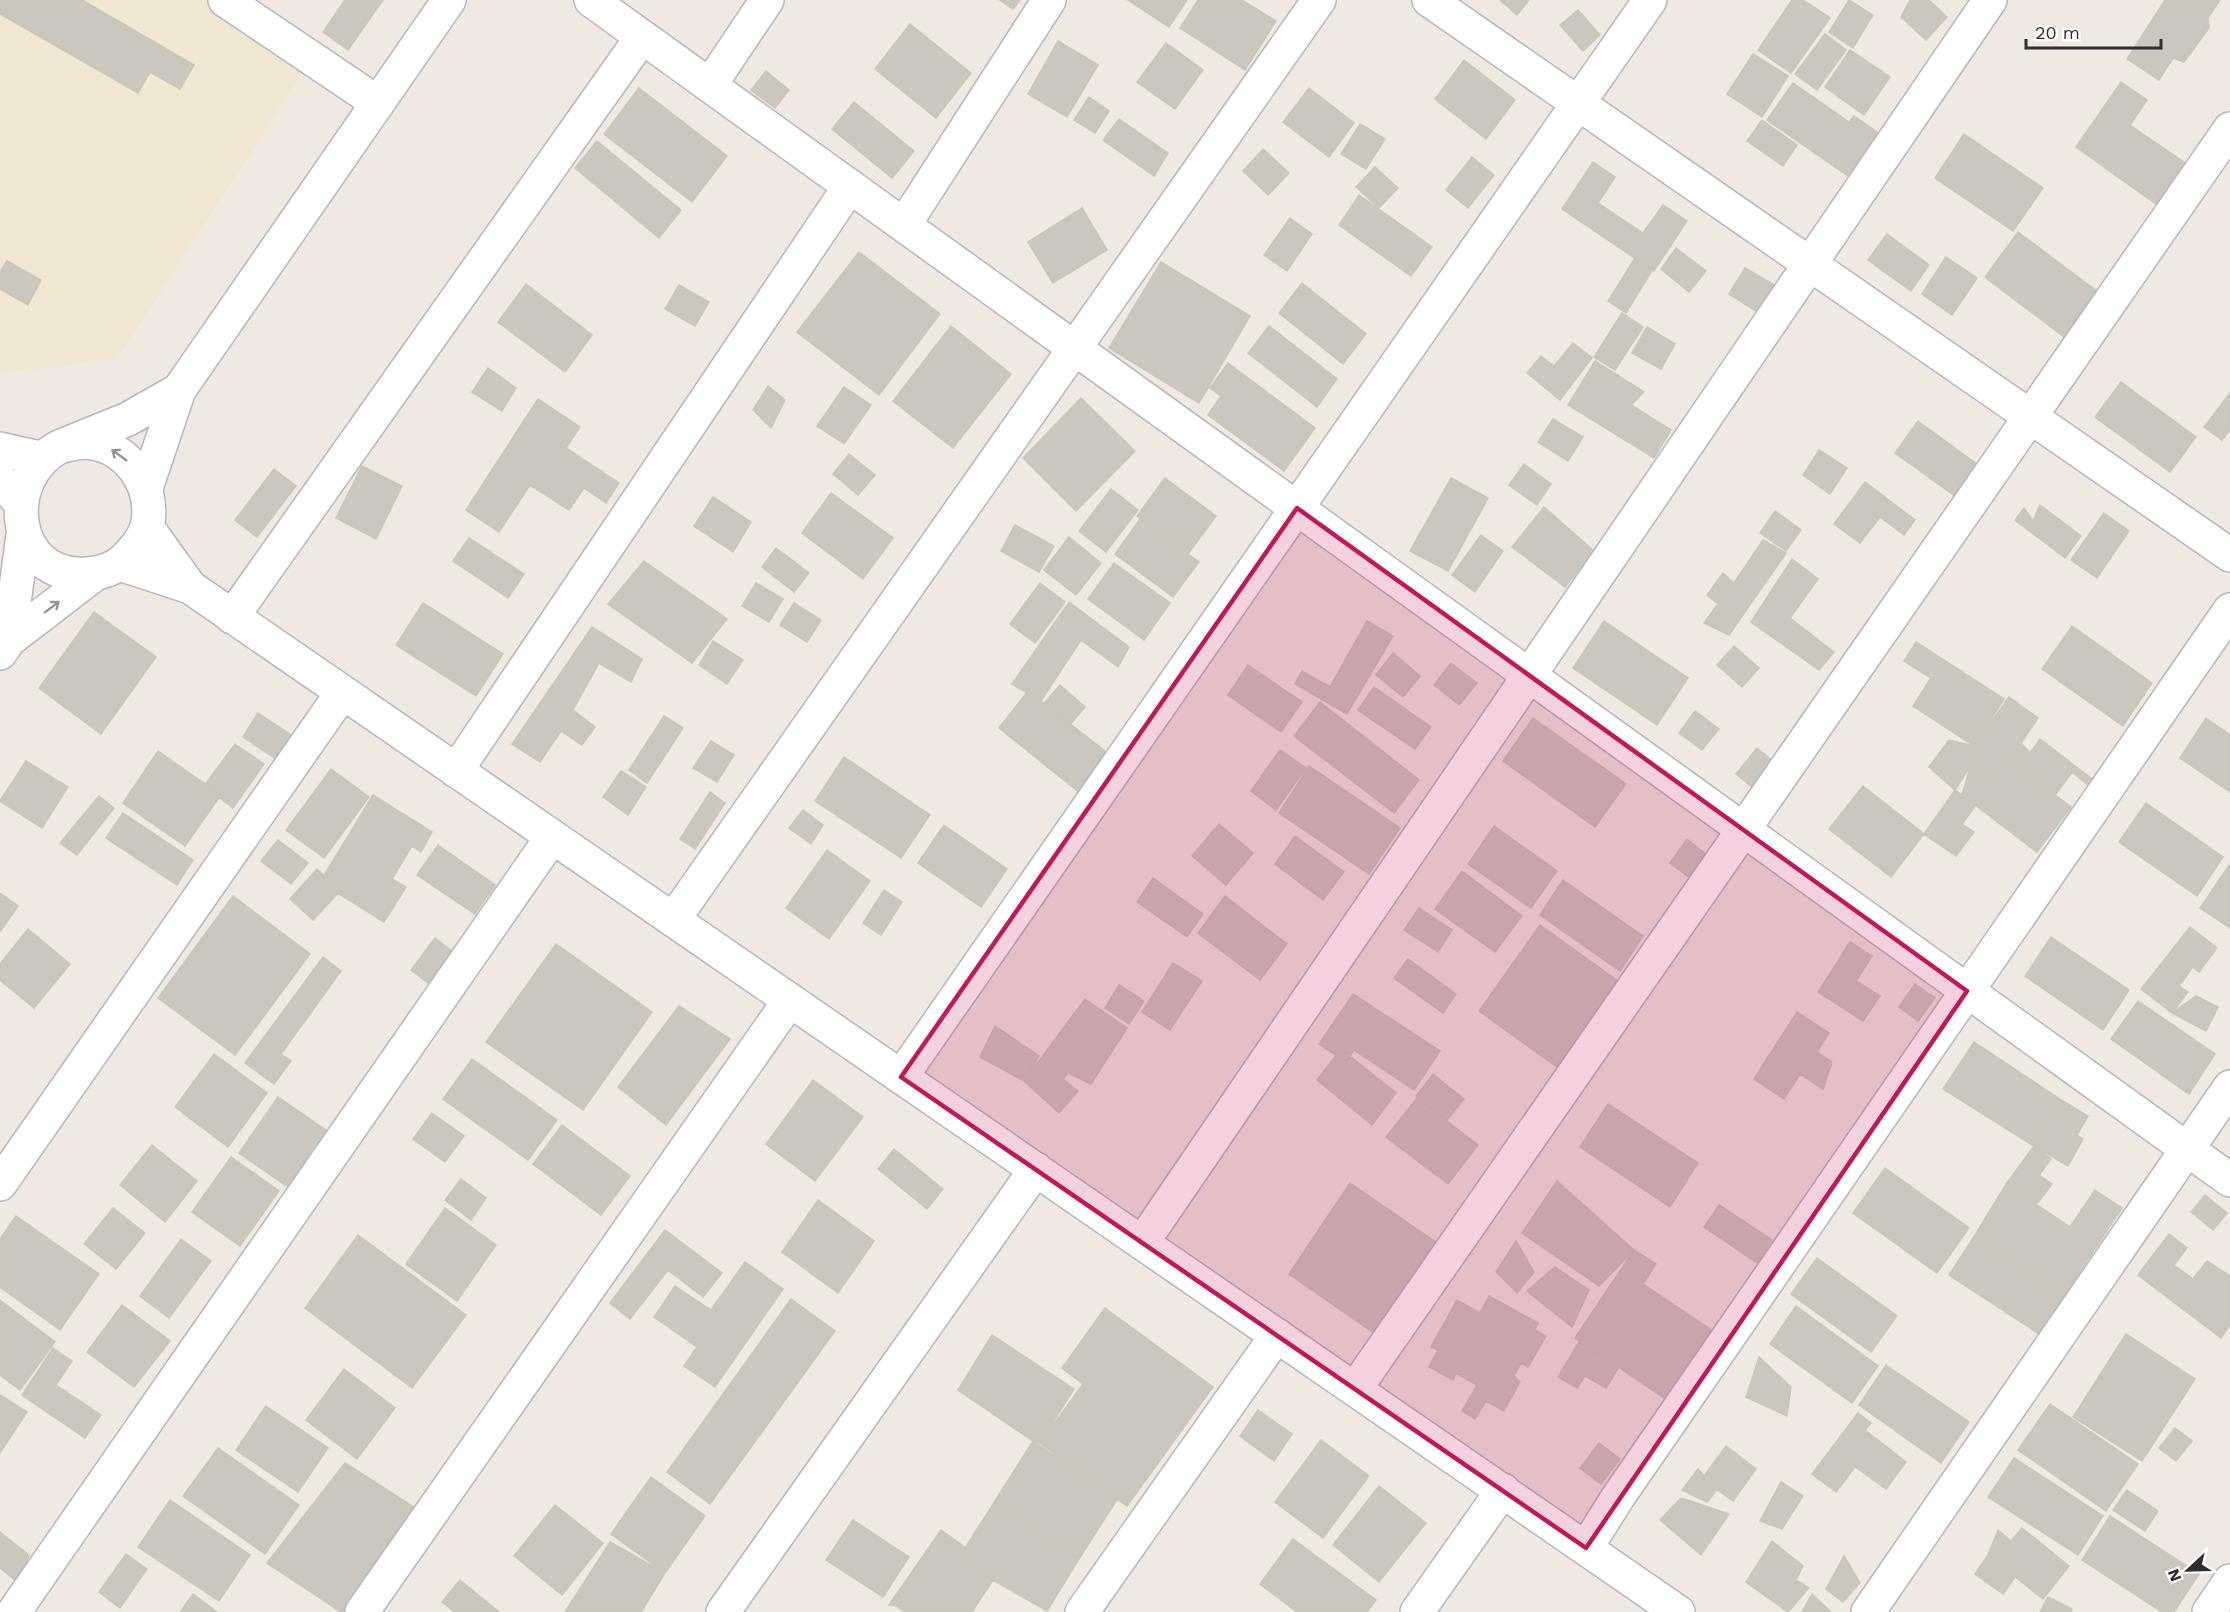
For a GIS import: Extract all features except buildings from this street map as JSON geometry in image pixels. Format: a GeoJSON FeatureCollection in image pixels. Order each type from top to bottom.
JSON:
{"type":"FeatureCollection","features":[{"type":"Feature","properties":{"kind":"street"},"geometry":{"type":"LineString","coordinates":[[225,0],[378,103]]}},
{"type":"Feature","properties":{"kind":"street"},"geometry":{"type":"LineString","coordinates":[[146,488],[179,390],[449,0]]}},
{"type":"Feature","properties":{"kind":"street"},"geometry":{"type":"LineString","coordinates":[[591,0],[2230,1180]]}},
{"type":"Feature","properties":{"kind":"street"},"geometry":{"type":"LineString","coordinates":[[710,85],[767,0]]}},
{"type":"Feature","properties":{"kind":"street"},"geometry":{"type":"LineString","coordinates":[[904,225],[1049,0]]}},
{"type":"Feature","properties":{"kind":"street"},"geometry":{"type":"LineString","coordinates":[[673,920],[1319,0]]}},
{"type":"Feature","properties":{"kind":"street"},"geometry":{"type":"LineString","coordinates":[[1429,0],[2230,555]]}},
{"type":"Feature","properties":{"kind":"street"},"geometry":{"type":"LineString","coordinates":[[901,1077],[1650,0]]}},
{"type":"Feature","properties":{"kind":"street"},"geometry":{"type":"LineString","coordinates":[[1142,1242],[1990,0]]}},
{"type":"Feature","properties":{"kind":"street"},"geometry":{"type":"LineString","coordinates":[[232,617],[642,37]]}},
{"type":"Feature","properties":{"kind":"street"},"geometry":{"type":"LineString","coordinates":[[1355,1389],[2230,129]]}},
{"type":"Feature","properties":{"kind":"street"},"geometry":{"type":"LineString","coordinates":[[456,771],[850,186]]}},
{"type":"Feature","properties":{"kind":"street"},"geometry":{"type":"LineString","coordinates":[[179,390],[128,419],[50,452],[9,489],[22,535],[31,550],[44,563],[60,571],[77,575],[108,569],[190,587]]}},
{"type":"Feature","properties":{"kind":"street"},"geometry":{"type":"LineString","coordinates":[[0,449],[50,452],[85,442],[111,449],[133,465],[146,488],[149,501],[147,527],[136,548],[4,646]]}},
{"type":"Feature","properties":{"kind":"street"},"geometry":{"type":"LineString","coordinates":[[147,527],[190,587],[232,617],[1678,1612]]}},
{"type":"Feature","properties":{"kind":"street"},"geometry":{"type":"LineString","coordinates":[[4,646],[22,535]]}},
{"type":"Feature","properties":{"kind":"street"},"geometry":{"type":"LineString","coordinates":[[1586,1548],[1625,1487],[2230,610]]}},
{"type":"Feature","properties":{"kind":"street"},"geometry":{"type":"LineString","coordinates":[[0,1184],[342,693]]}},
{"type":"Feature","properties":{"kind":"street"},"geometry":{"type":"LineString","coordinates":[[14,1612],[552,837]]}},
{"type":"Feature","properties":{"kind":"street"},"geometry":{"type":"LineString","coordinates":[[362,1612],[790,1000]]}},
{"type":"Feature","properties":{"kind":"street"},"geometry":{"type":"LineString","coordinates":[[1868,1612],[2230,1087]]}},
{"type":"Feature","properties":{"kind":"street"},"geometry":{"type":"LineString","coordinates":[[723,1612],[1036,1169]]}},
{"type":"Feature","properties":{"kind":"street"},"geometry":{"type":"LineString","coordinates":[[1082,1612],[1277,1335]]}},
{"type":"Feature","properties":{"kind":"street"},"geometry":{"type":"LineString","coordinates":[[1417,1612],[1503,1490]]}},
{"type":"Feature","properties":{"kind":"street"},"geometry":{"type":"LineString","coordinates":[[2209,1612],[2230,1581]]}},
{"type":"Feature","properties":{"kind":"highlighted area"},"geometry":{"type":"Polygon","coordinates":[[[1297,508],[1967,991],[1586,1548],[901,1077],[1297,508]]]}},
{"type":"Feature","properties":{"kind":"shaded area"},"geometry":{"type":"Polygon","coordinates":[[[0,0],[210,0],[310,61],[117,359],[0,373],[0,0]]]}}]}
